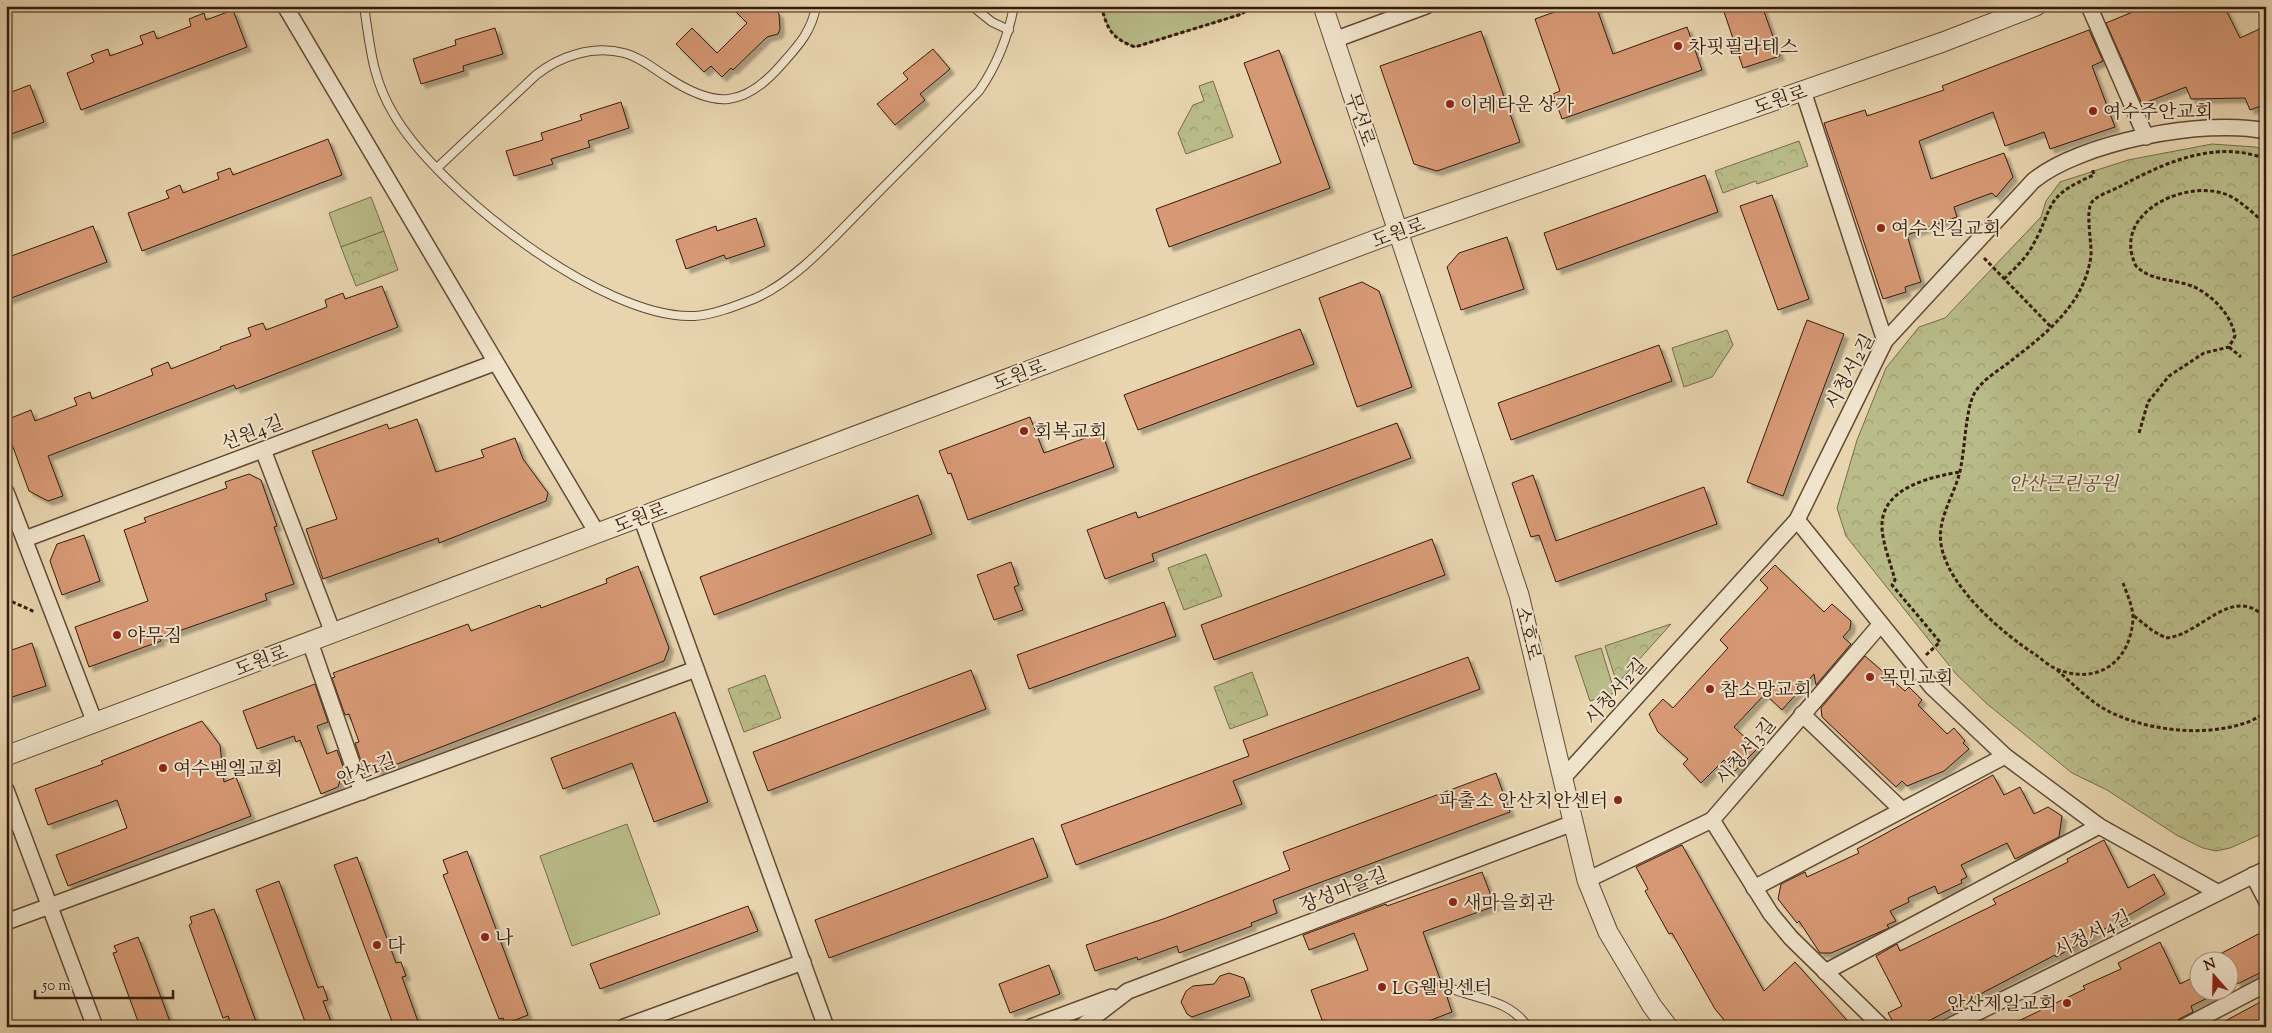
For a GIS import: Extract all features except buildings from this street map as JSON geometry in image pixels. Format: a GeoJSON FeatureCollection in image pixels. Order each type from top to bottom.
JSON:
{"type":"FeatureCollection","features":[{"type":"Feature","properties":{"kind":"street"},"geometry":{"type":"LineString","coordinates":[[285,6],[494,363],[597,533]]}},
{"type":"Feature","properties":{"kind":"street","name":"무선로"},"geometry":{"type":"LineString","coordinates":[[1323,6],[1399,231]]}},
{"type":"Feature","properties":{"kind":"street","name":"도원로"},"geometry":{"type":"LineString","coordinates":[[6,756],[1399,231],[1943,42],[2036,6]]}},
{"type":"Feature","properties":{"kind":"street"},"geometry":{"type":"LineString","coordinates":[[2089,6],[2146,137]]}},
{"type":"Feature","properties":{"kind":"street"},"geometry":{"type":"LineString","coordinates":[[1334,40],[1424,7]]}},
{"type":"Feature","properties":{"kind":"street"},"geometry":{"type":"LineString","coordinates":[[1803,91],[1885,342]]}},
{"type":"Feature","properties":{"kind":"street","name":"시청서2길"},"geometry":{"type":"LineString","coordinates":[[1563,778],[1797,520],[1885,342],[2033,181],[2061,162],[2146,137],[2212,128],[2266,131]]}},
{"type":"Feature","properties":{"kind":"street","name":"소호로"},"geometry":{"type":"LineString","coordinates":[[1399,231],[1519,594],[1587,880],[1608,932],[1647,998],[1668,1027]]}},
{"type":"Feature","properties":{"kind":"street","name":"선원4길"},"geometry":{"type":"LineString","coordinates":[[25,539],[494,363]]}},
{"type":"Feature","properties":{"kind":"street"},"geometry":{"type":"LineString","coordinates":[[263,450],[333,633]]}},
{"type":"Feature","properties":{"kind":"street"},"geometry":{"type":"LineString","coordinates":[[6,492],[54,621],[95,723]]}},
{"type":"Feature","properties":{"kind":"street"},"geometry":{"type":"LineString","coordinates":[[641,517],[826,1027]]}},
{"type":"Feature","properties":{"kind":"street"},"geometry":{"type":"LineString","coordinates":[[1797,520],[1932,687],[2005,756],[2099,826],[2217,892]]}},
{"type":"Feature","properties":{"kind":"street","name":"시청서3길"},"geometry":{"type":"LineString","coordinates":[[1712,820],[1880,625]]}},
{"type":"Feature","properties":{"kind":"street"},"geometry":{"type":"LineString","coordinates":[[310,642],[362,792]]}},
{"type":"Feature","properties":{"kind":"street","name":"안산1길"},"geometry":{"type":"LineString","coordinates":[[6,922],[696,669]]}},
{"type":"Feature","properties":{"kind":"street"},"geometry":{"type":"LineString","coordinates":[[1802,714],[1902,810]]}},
{"type":"Feature","properties":{"kind":"street"},"geometry":{"type":"LineString","coordinates":[[1754,888],[2005,756]]}},
{"type":"Feature","properties":{"kind":"street"},"geometry":{"type":"LineString","coordinates":[[6,790],[95,1027]]}},
{"type":"Feature","properties":{"kind":"street"},"geometry":{"type":"LineString","coordinates":[[1587,880],[1712,820],[1771,914],[1791,938],[1882,1027]]}},
{"type":"Feature","properties":{"kind":"street","name":"장성마을길"},"geometry":{"type":"LineString","coordinates":[[1031,1027],[1573,823]]}},
{"type":"Feature","properties":{"kind":"street"},"geometry":{"type":"LineString","coordinates":[[1825,972],[2099,826]]}},
{"type":"Feature","properties":{"kind":"street","name":"시청서4길"},"geometry":{"type":"LineString","coordinates":[[1948,1027],[2260,872],[2266,900]]}},
{"type":"Feature","properties":{"kind":"street"},"geometry":{"type":"LineString","coordinates":[[624,1027],[803,962]]}},
{"type":"Feature","properties":{"kind":"street"},"geometry":{"type":"LineString","coordinates":[[2184,1027],[2266,984]]}},
{"type":"Feature","properties":{"kind":"street","name":"장성마을길"},"geometry":{"type":"LineString","coordinates":[[1081,1027],[1128,991]]}},
{"type":"Feature","properties":{"kind":"lane"},"geometry":{"type":"LineString","coordinates":[[364,6],[372,64],[383,94],[401,127],[437,168],[505,228],[548,259],[608,294],[649,309],[694,316],[709,313],[756,297],[795,272],[827,243],[979,91],[993,70],[1009,30],[1014,6]]}},
{"type":"Feature","properties":{"kind":"lane"},"geometry":{"type":"LineString","coordinates":[[437,168],[536,75],[551,63],[566,56],[610,51],[626,54],[682,86],[712,99],[730,100],[746,96],[775,73],[804,38],[814,18],[816,6]]}},
{"type":"Feature","properties":{"kind":"lane"},"geometry":{"type":"LineString","coordinates":[[972,6],[992,22],[1009,30]]}},
{"type":"Feature","properties":{"kind":"lane"},"geometry":{"type":"LineString","coordinates":[[1442,984],[1465,994],[1497,1001],[1515,1012],[1528,1027]]}},
{"type":"Feature","properties":{"kind":"path"},"geometry":{"type":"LineString","coordinates":[[1101,6],[1112,35],[1120,41],[1135,47],[1242,14],[1251,6]]}},
{"type":"Feature","properties":{"kind":"path"},"geometry":{"type":"LineString","coordinates":[[2266,159],[2245,152],[2223,151],[2198,154],[2149,171],[2094,200],[2089,209],[2092,245],[2088,270],[2067,311],[2052,328],[1986,381],[1972,396],[1960,472],[1940,533],[1947,565],[1992,621],[2017,643],[2057,670],[2091,700],[2107,710],[2142,724],[2212,730],[2243,724],[2266,713]]}},
{"type":"Feature","properties":{"kind":"path"},"geometry":{"type":"LineString","coordinates":[[2004,279],[2030,250],[2049,206],[2058,194],[2070,185],[2094,174],[2088,153]]}},
{"type":"Feature","properties":{"kind":"path"},"geometry":{"type":"LineString","coordinates":[[2139,433],[2148,402],[2169,376],[2204,353],[2229,347],[2234,340],[2234,332],[2229,319],[2217,304],[2191,286],[2160,279],[2140,270],[2133,260],[2132,238],[2139,222],[2151,206],[2180,193],[2212,191],[2233,197],[2266,224]]}},
{"type":"Feature","properties":{"kind":"path"},"geometry":{"type":"LineString","coordinates":[[1988,263],[2052,328]]}},
{"type":"Feature","properties":{"kind":"path"},"geometry":{"type":"LineString","coordinates":[[2229,347],[2241,357]]}},
{"type":"Feature","properties":{"kind":"path"},"geometry":{"type":"LineString","coordinates":[[1935,646],[1940,642],[1892,585],[1895,580],[1882,533],[1882,519],[1888,505],[1911,486],[1928,478],[1960,472]]}},
{"type":"Feature","properties":{"kind":"path"},"geometry":{"type":"LineString","coordinates":[[2057,670],[2085,674],[2113,665],[2125,651],[2133,616],[2123,584]]}},
{"type":"Feature","properties":{"kind":"path"},"geometry":{"type":"LineString","coordinates":[[6,598],[54,621]]}},
{"type":"Feature","properties":{"kind":"path"},"geometry":{"type":"LineString","coordinates":[[2133,616],[2166,638],[2189,632],[2223,609],[2235,606],[2249,607],[2266,618]]}},
{"type":"Feature","properties":{"kind":"green space"},"geometry":{"type":"Polygon","coordinates":[[[1101,6],[1251,6],[1242,14],[1135,47],[1127,44],[1112,32],[1101,6]]]}},
{"type":"Feature","properties":{"kind":"green space"},"geometry":{"type":"Polygon","coordinates":[[[1213,81],[1233,137],[1186,154],[1178,133],[1193,105],[1204,101],[1199,86],[1213,81]]]}},
{"type":"Feature","properties":{"kind":"green space"},"geometry":{"type":"Polygon","coordinates":[[[1799,141],[1808,166],[1757,184],[1756,181],[1723,193],[1715,171],[1799,141]]]}},
{"type":"Feature","properties":{"kind":"green space","name":"안산근린공원"},"geometry":{"type":"Polygon","coordinates":[[[2212,144],[2255,147],[2266,150],[2266,832],[2230,848],[2216,851],[2203,848],[2178,836],[2107,790],[2072,773],[1986,703],[1956,674],[1846,536],[1837,508],[1857,440],[1886,368],[1919,327],[1945,318],[2041,217],[2046,201],[2060,182],[2128,160],[2212,144]]]}},
{"type":"Feature","properties":{"kind":"green space"},"geometry":{"type":"Polygon","coordinates":[[[371,197],[384,231],[341,247],[329,213],[371,197]]]}},
{"type":"Feature","properties":{"kind":"green space"},"geometry":{"type":"Polygon","coordinates":[[[384,231],[398,270],[356,286],[341,247],[384,231]]]}},
{"type":"Feature","properties":{"kind":"green space"},"geometry":{"type":"Polygon","coordinates":[[[1727,330],[1733,345],[1712,377],[1684,387],[1672,348],[1727,330]]]}},
{"type":"Feature","properties":{"kind":"green space"},"geometry":{"type":"Polygon","coordinates":[[[1206,554],[1222,596],[1184,610],[1168,568],[1206,554]]]}},
{"type":"Feature","properties":{"kind":"green space"},"geometry":{"type":"Polygon","coordinates":[[[1671,624],[1617,684],[1605,646],[1671,624]]]}},
{"type":"Feature","properties":{"kind":"green space"},"geometry":{"type":"Polygon","coordinates":[[[1601,648],[1615,693],[1590,701],[1575,656],[1601,648]]]}},
{"type":"Feature","properties":{"kind":"green space"},"geometry":{"type":"Polygon","coordinates":[[[1252,672],[1268,715],[1230,729],[1214,687],[1252,672]]]}},
{"type":"Feature","properties":{"kind":"green space"},"geometry":{"type":"Polygon","coordinates":[[[765,675],[781,718],[744,732],[728,689],[765,675]]]}},
{"type":"Feature","properties":{"kind":"green space"},"geometry":{"type":"Polygon","coordinates":[[[627,824],[660,914],[572,946],[540,856],[627,824]]]}},
{"type":"Feature","properties":{"kind":"place","name":"차핏필라테스"},"geometry":{"type":"Point","coordinates":[1678,46]}},
{"type":"Feature","properties":{"kind":"place","name":"이레타운 상가"},"geometry":{"type":"Point","coordinates":[1450,104]}},
{"type":"Feature","properties":{"kind":"place","name":"여수주안교회"},"geometry":{"type":"Point","coordinates":[2093,111]}},
{"type":"Feature","properties":{"kind":"place","name":"여수신길교회"},"geometry":{"type":"Point","coordinates":[1881,228]}},
{"type":"Feature","properties":{"kind":"place","name":"회복교회"},"geometry":{"type":"Point","coordinates":[1024,431]}},
{"type":"Feature","properties":{"kind":"place","name":"야무짐"},"geometry":{"type":"Point","coordinates":[117,635]}},
{"type":"Feature","properties":{"kind":"place","name":"목민교회"},"geometry":{"type":"Point","coordinates":[1870,677]}},
{"type":"Feature","properties":{"kind":"place","name":"참소망교회"},"geometry":{"type":"Point","coordinates":[1710,689]}},
{"type":"Feature","properties":{"kind":"place","name":"여수벧엘교회"},"geometry":{"type":"Point","coordinates":[163,768]}},
{"type":"Feature","properties":{"kind":"place","name":"파출소 안산치안센터"},"geometry":{"type":"Point","coordinates":[1618,800]}},
{"type":"Feature","properties":{"kind":"place","name":"새마을회관"},"geometry":{"type":"Point","coordinates":[1453,902]}},
{"type":"Feature","properties":{"kind":"place","name":"나"},"geometry":{"type":"Point","coordinates":[485,937]}},
{"type":"Feature","properties":{"kind":"place","name":"다"},"geometry":{"type":"Point","coordinates":[377,945]}},
{"type":"Feature","properties":{"kind":"place","name":"LG웰빙센터"},"geometry":{"type":"Point","coordinates":[1382,987]}},
{"type":"Feature","properties":{"kind":"place","name":"안산제일교회"},"geometry":{"type":"Point","coordinates":[2067,1003]}}]}
